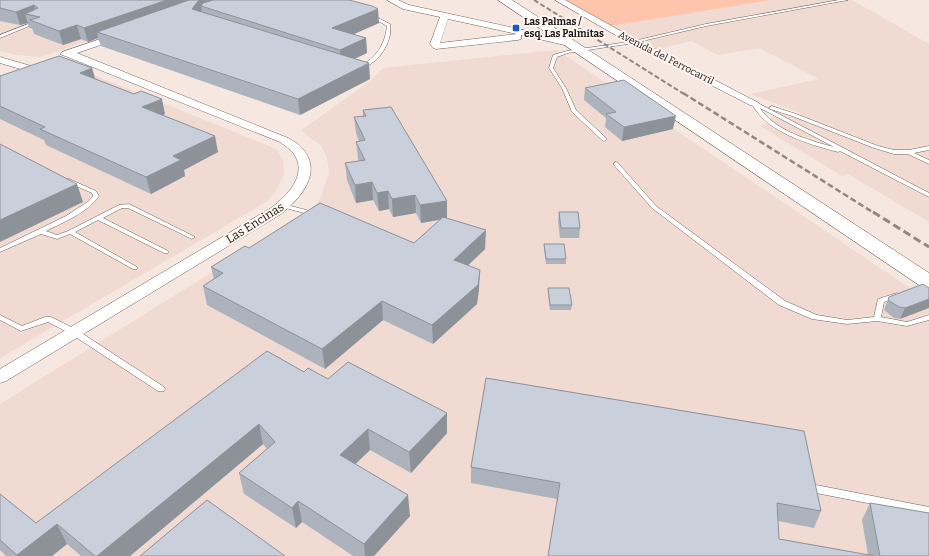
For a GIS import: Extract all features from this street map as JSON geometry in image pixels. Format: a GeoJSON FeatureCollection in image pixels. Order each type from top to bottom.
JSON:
{"type":"FeatureCollection","features":[{"type":"Feature","properties":{"kind":"main road"},"geometry":{"type":"LineString","coordinates":[[504,0],[927,283]]}},
{"type":"Feature","properties":{"kind":"street"},"geometry":{"type":"LineString","coordinates":[[391,0],[401,6],[531,35],[574,47]]}},
{"type":"Feature","properties":{"kind":"street","name":"Avenida del Ferrocarril"},"geometry":{"type":"LineString","coordinates":[[559,0],[634,42],[754,102]]}},
{"type":"Feature","properties":{"kind":"street"},"geometry":{"type":"LineString","coordinates":[[445,16],[434,44],[436,46],[531,35]]}},
{"type":"Feature","properties":{"kind":"street"},"geometry":{"type":"LineString","coordinates":[[55,58],[127,33]]}},
{"type":"Feature","properties":{"kind":"street","name":"Las Encinas"},"geometry":{"type":"LineString","coordinates":[[0,376],[284,206],[298,192],[304,173],[302,158],[299,152],[284,140],[69,53]]}},
{"type":"Feature","properties":{"kind":"street"},"geometry":{"type":"LineString","coordinates":[[0,60],[30,67],[14,73]]}},
{"type":"Feature","properties":{"kind":"lane"},"geometry":{"type":"LineString","coordinates":[[604,138],[574,111],[564,88],[551,68],[555,56],[574,47],[634,42],[706,25],[846,0]]}},
{"type":"Feature","properties":{"kind":"lane"},"geometry":{"type":"LineString","coordinates":[[355,69],[363,67],[384,49],[389,34],[389,26],[365,14]]}},
{"type":"Feature","properties":{"kind":"lane"},"geometry":{"type":"LineString","coordinates":[[0,37],[39,21]]}},
{"type":"Feature","properties":{"kind":"lane"},"geometry":{"type":"LineString","coordinates":[[754,102],[929,195]]}},
{"type":"Feature","properties":{"kind":"lane"},"geometry":{"type":"LineString","coordinates":[[754,102],[756,108],[766,117],[795,136],[822,146],[848,152]]}},
{"type":"Feature","properties":{"kind":"lane"},"geometry":{"type":"LineString","coordinates":[[754,102],[794,114],[876,147],[894,152],[909,152],[929,148]]}},
{"type":"Feature","properties":{"kind":"lane"},"geometry":{"type":"LineString","coordinates":[[909,152],[929,162]]}},
{"type":"Feature","properties":{"kind":"lane"},"geometry":{"type":"LineString","coordinates":[[616,164],[654,206],[782,303],[815,317],[847,322],[877,319],[907,324],[929,317]]}},
{"type":"Feature","properties":{"kind":"lane"},"geometry":{"type":"LineString","coordinates":[[0,250],[82,210],[95,200],[96,196],[94,192],[65,179]]}},
{"type":"Feature","properties":{"kind":"lane"},"geometry":{"type":"LineString","coordinates":[[39,231],[57,237],[121,206],[129,206],[192,237]]}},
{"type":"Feature","properties":{"kind":"lane"},"geometry":{"type":"LineString","coordinates":[[284,206],[324,217]]}},
{"type":"Feature","properties":{"kind":"lane"},"geometry":{"type":"LineString","coordinates":[[98,218],[166,252]]}},
{"type":"Feature","properties":{"kind":"lane"},"geometry":{"type":"LineString","coordinates":[[70,232],[135,268]]}},
{"type":"Feature","properties":{"kind":"lane"},"geometry":{"type":"LineString","coordinates":[[877,319],[881,301],[904,292]]}},
{"type":"Feature","properties":{"kind":"lane"},"geometry":{"type":"LineString","coordinates":[[0,317],[21,329],[48,320],[74,332],[161,389]]}},
{"type":"Feature","properties":{"kind":"lane"},"geometry":{"type":"LineString","coordinates":[[816,489],[929,511]]}},
{"type":"Feature","properties":{"kind":"shaded area"},"geometry":{"type":"Polygon","coordinates":[[[0,0],[205,0],[41,57],[16,55],[0,51],[0,0]]]}},
{"type":"Feature","properties":{"kind":"shaded area"},"geometry":{"type":"Polygon","coordinates":[[[566,0],[771,0],[610,26],[566,0]]]}},
{"type":"Feature","properties":{"kind":"shaded area"},"geometry":{"type":"Polygon","coordinates":[[[771,0],[852,0],[929,44],[929,222],[848,174],[842,176],[760,126],[769,123],[763,120],[782,114],[788,116],[801,113],[750,94],[819,79],[759,48],[718,55],[691,41],[666,47],[660,51],[610,26],[771,0]]]}},
{"type":"Feature","properties":{"kind":"shaded area"},"geometry":{"type":"Polygon","coordinates":[[[557,50],[929,301],[929,556],[0,556],[0,404],[309,212],[320,199],[329,173],[327,158],[321,146],[301,130],[368,83],[383,68],[557,50]]]}},
{"type":"Feature","properties":{"kind":"shaded area"},"geometry":{"type":"Polygon","coordinates":[[[64,63],[277,150],[283,161],[284,174],[276,191],[266,202],[0,358],[0,85],[64,63]]]}},
{"type":"Feature","properties":{"kind":"building"},"geometry":{"type":"Polygon","coordinates":[[[0,0],[167,0],[84,28],[77,25],[59,31],[30,20],[40,17],[25,14],[38,8],[34,5],[16,12],[0,8],[0,0]]]}},
{"type":"Feature","properties":{"kind":"building"},"geometry":{"type":"Polygon","coordinates":[[[189,0],[199,0],[192,9],[369,63],[298,99],[97,32],[189,0]]]}},
{"type":"Feature","properties":{"kind":"building"},"geometry":{"type":"Polygon","coordinates":[[[213,0],[349,0],[378,9],[332,28],[366,38],[340,50],[201,6],[203,3],[213,0]]]}},
{"type":"Feature","properties":{"kind":"building"},"geometry":{"type":"Polygon","coordinates":[[[59,56],[92,68],[80,73],[134,94],[141,91],[162,99],[142,107],[215,136],[173,156],[181,160],[146,177],[40,129],[45,127],[0,106],[0,76],[59,56]]]}},
{"type":"Feature","properties":{"kind":"building"},"geometry":{"type":"Polygon","coordinates":[[[624,80],[676,116],[624,127],[606,114],[616,112],[585,88],[624,80]]]}},
{"type":"Feature","properties":{"kind":"building"},"geometry":{"type":"Polygon","coordinates":[[[391,107],[447,201],[420,205],[415,195],[392,199],[388,191],[377,193],[372,182],[355,185],[345,163],[365,160],[356,142],[365,140],[354,117],[366,116],[363,110],[391,107]]]}},
{"type":"Feature","properties":{"kind":"building"},"geometry":{"type":"Polygon","coordinates":[[[0,144],[77,184],[0,220],[0,144]]]}},
{"type":"Feature","properties":{"kind":"building"},"geometry":{"type":"Polygon","coordinates":[[[320,203],[414,243],[443,217],[486,230],[454,260],[480,270],[478,285],[432,325],[382,301],[322,349],[203,286],[223,273],[211,267],[245,246],[249,248],[320,203]]]}},
{"type":"Feature","properties":{"kind":"building"},"geometry":{"type":"Polygon","coordinates":[[[559,212],[578,212],[580,228],[561,228],[559,212]]]}},
{"type":"Feature","properties":{"kind":"building"},"geometry":{"type":"Polygon","coordinates":[[[544,244],[564,244],[566,259],[546,259],[544,244]]]}},
{"type":"Feature","properties":{"kind":"building"},"geometry":{"type":"Polygon","coordinates":[[[923,284],[929,288],[929,299],[905,308],[899,307],[888,300],[889,297],[923,284]]]}},
{"type":"Feature","properties":{"kind":"building"},"geometry":{"type":"Polygon","coordinates":[[[548,288],[569,288],[572,305],[550,305],[548,288]]]}},
{"type":"Feature","properties":{"kind":"building"},"geometry":{"type":"Polygon","coordinates":[[[267,351],[304,372],[308,368],[328,379],[348,362],[447,413],[409,452],[368,429],[340,455],[408,495],[364,544],[298,501],[292,508],[239,473],[275,442],[259,424],[97,556],[95,556],[57,524],[17,555],[0,540],[0,494],[36,523],[267,351]]]}},
{"type":"Feature","properties":{"kind":"building"},"geometry":{"type":"Polygon","coordinates":[[[486,378],[804,431],[821,511],[777,503],[779,539],[875,556],[548,556],[560,483],[471,467],[486,378]]]}},
{"type":"Feature","properties":{"kind":"building"},"geometry":{"type":"Polygon","coordinates":[[[207,500],[285,556],[140,556],[207,500]]]}},
{"type":"Feature","properties":{"kind":"building"},"geometry":{"type":"Polygon","coordinates":[[[870,503],[929,513],[929,556],[880,556],[870,503]]]}},
{"type":"Feature","properties":{"kind":"railway"},"geometry":{"type":"LineString","coordinates":[[534,0],[684,94]]}},
{"type":"Feature","properties":{"kind":"railway"},"geometry":{"type":"LineString","coordinates":[[683,93],[874,213]]}},
{"type":"Feature","properties":{"kind":"railway"},"geometry":{"type":"LineString","coordinates":[[873,212],[929,247]]}},
{"type":"Feature","properties":{"kind":"place","name":"Las Palmas / esq. Las Palmitas"},"geometry":{"type":"Point","coordinates":[516,28]}}]}
